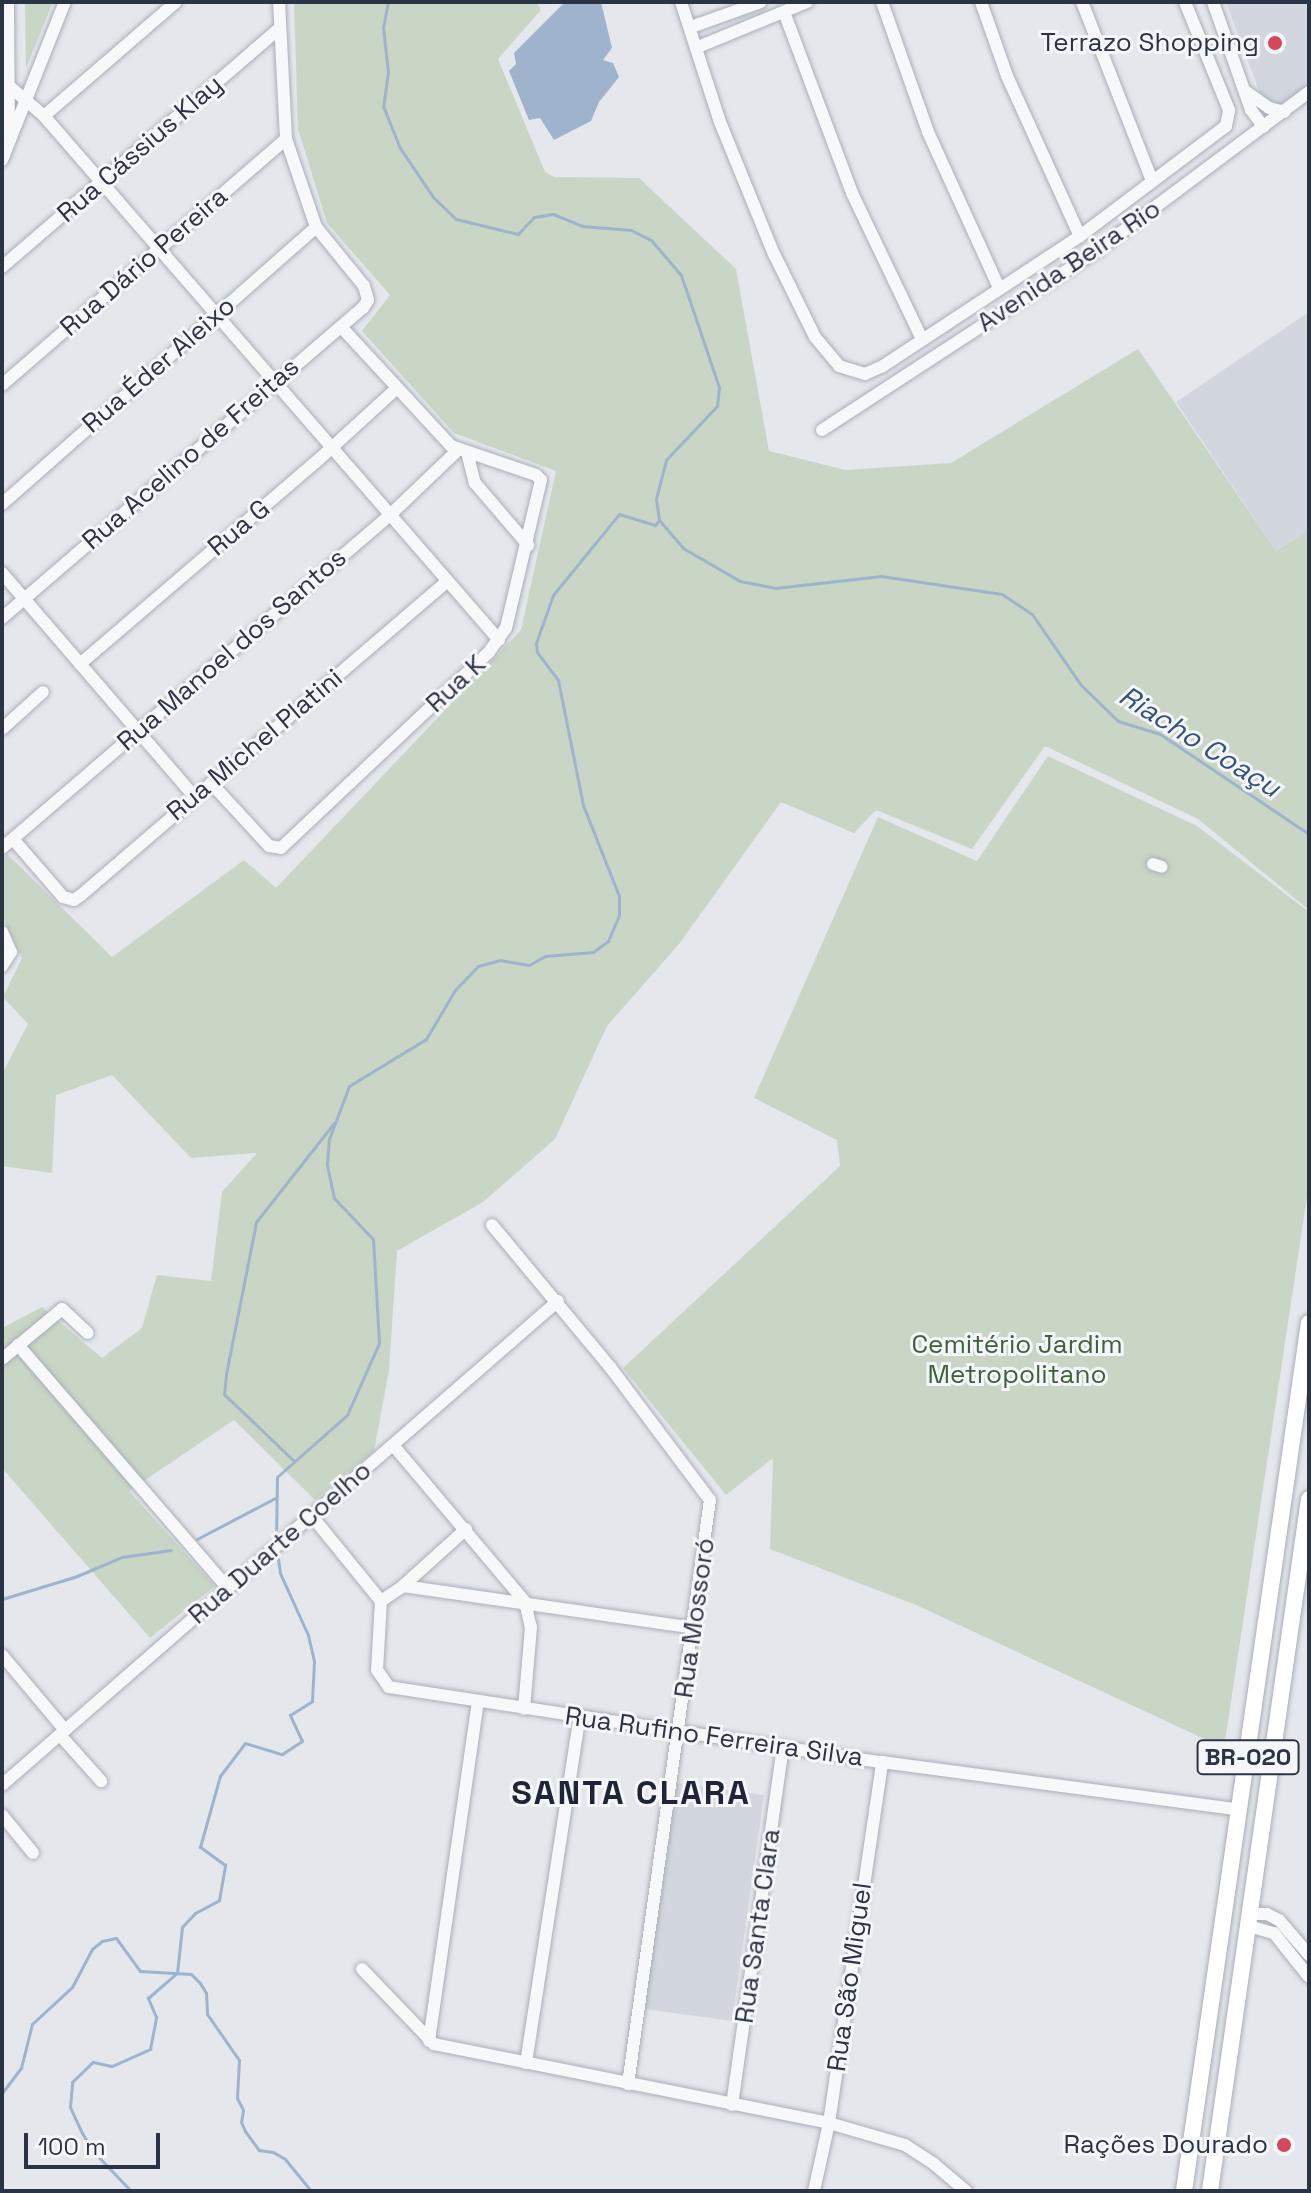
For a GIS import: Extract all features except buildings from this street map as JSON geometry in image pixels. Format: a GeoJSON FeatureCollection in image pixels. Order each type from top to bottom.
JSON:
{"type":"FeatureCollection","features":[{"type":"Feature","properties":{"kind":"highway","name":"BR-020"},"geometry":{"type":"LineString","coordinates":[[1184,2191],[1309,1323]]}},
{"type":"Feature","properties":{"kind":"highway","name":"BR-020"},"geometry":{"type":"LineString","coordinates":[[1210,2191],[1309,1499]]}},
{"type":"Feature","properties":{"kind":"highway"},"geometry":{"type":"LineString","coordinates":[[1224,1924],[1251,1920]]}},
{"type":"Feature","properties":{"kind":"highway"},"geometry":{"type":"LineString","coordinates":[[1200,2085],[1225,2086]]}},
{"type":"Feature","properties":{"kind":"street"},"geometry":{"type":"LineString","coordinates":[[8,2],[9,144]]}},
{"type":"Feature","properties":{"kind":"street"},"geometry":{"type":"LineString","coordinates":[[2,160],[65,2]]}},
{"type":"Feature","properties":{"kind":"street"},"geometry":{"type":"LineString","coordinates":[[44,116],[176,2]]}},
{"type":"Feature","properties":{"kind":"street"},"geometry":{"type":"LineString","coordinates":[[279,2],[278,30],[286,139],[316,227]]}},
{"type":"Feature","properties":{"kind":"street"},"geometry":{"type":"LineString","coordinates":[[681,2],[720,122],[774,254],[824,351],[839,366],[856,374],[874,372],[1080,236],[1229,121],[1229,110],[1185,2]]}},
{"type":"Feature","properties":{"kind":"street"},"geometry":{"type":"LineString","coordinates":[[691,27],[761,2]]}},
{"type":"Feature","properties":{"kind":"street"},"geometry":{"type":"LineString","coordinates":[[698,47],[807,2]]}},
{"type":"Feature","properties":{"kind":"street"},"geometry":{"type":"LineString","coordinates":[[882,2],[928,132],[999,288]]}},
{"type":"Feature","properties":{"kind":"street"},"geometry":{"type":"LineString","coordinates":[[981,2],[1007,76],[1080,236]]}},
{"type":"Feature","properties":{"kind":"street"},"geometry":{"type":"LineString","coordinates":[[1082,2],[1152,181]]}},
{"type":"Feature","properties":{"kind":"street"},"geometry":{"type":"LineString","coordinates":[[1213,2],[1251,110],[1264,127]]}},
{"type":"Feature","properties":{"kind":"street"},"geometry":{"type":"LineString","coordinates":[[784,12],[852,193],[922,339]]}},
{"type":"Feature","properties":{"kind":"street","name":"Rua Cássius Klay"},"geometry":{"type":"LineString","coordinates":[[2,267],[278,30]]}},
{"type":"Feature","properties":{"kind":"street"},"geometry":{"type":"LineString","coordinates":[[8,85],[44,116],[499,640]]}},
{"type":"Feature","properties":{"kind":"street"},"geometry":{"type":"LineString","coordinates":[[1243,89],[1269,108],[1285,112]]}},
{"type":"Feature","properties":{"kind":"street","name":"Avenida Beira Rio"},"geometry":{"type":"LineString","coordinates":[[822,430],[1095,252],[1309,92]]}},
{"type":"Feature","properties":{"kind":"street","name":"Rua Dário Pereira"},"geometry":{"type":"LineString","coordinates":[[2,385],[286,139]]}},
{"type":"Feature","properties":{"kind":"street","name":"Rua Acelino de Freitas"},"geometry":{"type":"LineString","coordinates":[[2,618],[366,303],[369,297],[364,286],[316,227]]}},
{"type":"Feature","properties":{"kind":"street","name":"Rua Éder Aleixo"},"geometry":{"type":"LineString","coordinates":[[2,504],[316,227]]}},
{"type":"Feature","properties":{"kind":"street"},"geometry":{"type":"LineString","coordinates":[[341,327],[446,442],[462,451],[475,483],[528,545]]}},
{"type":"Feature","properties":{"kind":"street","name":"Rua G"},"geometry":{"type":"LineString","coordinates":[[80,664],[396,389]]}},
{"type":"Feature","properties":{"kind":"street","name":"Rua K"},"geometry":{"type":"LineString","coordinates":[[211,783],[269,846],[276,849],[284,846],[499,640],[506,628],[542,486],[536,475],[462,451]]}},
{"type":"Feature","properties":{"kind":"street","name":"Rua Manoel dos Santos"},"geometry":{"type":"LineString","coordinates":[[2,848],[462,451]]}},
{"type":"Feature","properties":{"kind":"street"},"geometry":{"type":"LineString","coordinates":[[2,573],[194,796]]}},
{"type":"Feature","properties":{"kind":"street","name":"Rua Michel Platini"},"geometry":{"type":"LineString","coordinates":[[13,839],[63,897],[74,900],[446,582]]}},
{"type":"Feature","properties":{"kind":"street"},"geometry":{"type":"LineString","coordinates":[[2,729],[43,692]]}},
{"type":"Feature","properties":{"kind":"street"},"geometry":{"type":"LineString","coordinates":[[2,932],[11,952],[2,966]]}},
{"type":"Feature","properties":{"kind":"street","name":"Rua Mossoró"},"geometry":{"type":"LineString","coordinates":[[492,1225],[558,1301],[710,1496],[681,1730],[628,2084]]}},
{"type":"Feature","properties":{"kind":"street","name":"Rua Duarte Coelho"},"geometry":{"type":"LineString","coordinates":[[2,1785],[558,1301]]}},
{"type":"Feature","properties":{"kind":"street"},"geometry":{"type":"LineString","coordinates":[[2,1359],[62,1309],[88,1333]]}},
{"type":"Feature","properties":{"kind":"street"},"geometry":{"type":"LineString","coordinates":[[18,1345],[228,1588]]}},
{"type":"Feature","properties":{"kind":"street"},"geometry":{"type":"LineString","coordinates":[[393,1445],[525,1602],[531,1627],[524,1709]]}},
{"type":"Feature","properties":{"kind":"street"},"geometry":{"type":"LineString","coordinates":[[311,1515],[381,1601],[403,1586],[466,1529]]}},
{"type":"Feature","properties":{"kind":"street"},"geometry":{"type":"LineString","coordinates":[[403,1586],[694,1628]]}},
{"type":"Feature","properties":{"kind":"street","name":"Rua Rufino Ferreira Silva"},"geometry":{"type":"LineString","coordinates":[[381,1601],[377,1670],[380,1679],[389,1687],[478,1703],[681,1730],[882,1762],[1240,1810]]}},
{"type":"Feature","properties":{"kind":"street"},"geometry":{"type":"LineString","coordinates":[[2,1655],[101,1781]]}},
{"type":"Feature","properties":{"kind":"street"},"geometry":{"type":"LineString","coordinates":[[429,2041],[478,1703]]}},
{"type":"Feature","properties":{"kind":"street"},"geometry":{"type":"LineString","coordinates":[[526,2063],[580,1716]]}},
{"type":"Feature","properties":{"kind":"street","name":"Rua Santa Clara"},"geometry":{"type":"LineString","coordinates":[[732,2105],[783,1747]]}},
{"type":"Feature","properties":{"kind":"street","name":"Rua São Miguel"},"geometry":{"type":"LineString","coordinates":[[814,2191],[829,2123],[882,1762]]}},
{"type":"Feature","properties":{"kind":"street"},"geometry":{"type":"LineString","coordinates":[[2,1815],[33,1853]]}},
{"type":"Feature","properties":{"kind":"street"},"geometry":{"type":"LineString","coordinates":[[1251,1920],[1267,1914],[1279,1920],[1309,1955]]}},
{"type":"Feature","properties":{"kind":"street"},"geometry":{"type":"LineString","coordinates":[[1251,1920],[1274,1933],[1309,1977]]}},
{"type":"Feature","properties":{"kind":"street"},"geometry":{"type":"LineString","coordinates":[[362,1969],[429,2041],[440,2046],[829,2123],[905,2145],[966,2191]]}},
{"type":"Feature","properties":{"kind":"shaded area","name":"Terrazo Shopping"},"geometry":{"type":"Polygon","coordinates":[[[1226,2],[1309,2],[1309,84],[1275,110],[1265,107],[1226,2]]]}},
{"type":"Feature","properties":{"kind":"shaded area"},"geometry":{"type":"Polygon","coordinates":[[[1309,312],[1309,530],[1276,551],[1176,402],[1309,312]]]}},
{"type":"Feature","properties":{"kind":"shaded area"},"geometry":{"type":"Polygon","coordinates":[[[677,1783],[764,1795],[732,2021],[645,2009],[677,1783]]]}},
{"type":"Feature","properties":{"kind":"green space"},"geometry":{"type":"Polygon","coordinates":[[[25,2],[53,2],[26,68],[25,2]]]}},
{"type":"Feature","properties":{"kind":"green space"},"geometry":{"type":"Polygon","coordinates":[[[294,2],[536,2],[541,10],[498,59],[545,172],[554,177],[639,178],[736,269],[769,451],[845,470],[951,463],[1138,349],[1276,551],[1309,530],[1309,910],[1198,819],[1045,746],[972,849],[876,810],[854,833],[781,802],[679,944],[607,1026],[555,1139],[483,1202],[397,1251],[389,1370],[374,1451],[315,1500],[234,1420],[129,1491],[215,1586],[150,1638],[2,1468],[2,1328],[42,1307],[102,1358],[142,1328],[157,1275],[211,1281],[222,1192],[257,1153],[191,1158],[112,1075],[56,1095],[52,1173],[2,1166],[2,1074],[28,1024],[3,997],[22,958],[2,916],[2,860],[7,854],[112,957],[244,860],[276,888],[521,630],[556,471],[454,433],[362,331],[390,295],[327,223],[298,129],[294,2]]]}},
{"type":"Feature","properties":{"kind":"green space","name":"Cemitério Jardim Metropolitano"},"geometry":{"type":"Polygon","coordinates":[[[1048,756],[1197,826],[1309,912],[1309,1183],[1224,1748],[916,1605],[770,1549],[773,1458],[726,1495],[623,1368],[840,1166],[837,1140],[754,1098],[878,817],[977,861],[1048,756]]]}},
{"type":"Feature","properties":{"kind":"water"},"geometry":{"type":"Polygon","coordinates":[[[565,2],[601,2],[612,48],[603,60],[613,63],[619,77],[599,102],[591,121],[554,140],[540,118],[529,120],[509,71],[516,64],[514,53],[565,2]]]}},
{"type":"Feature","properties":{"kind":"waterway","name":"Riacho Coaçu"},"geometry":{"type":"LineString","coordinates":[[388,2],[383,27],[388,72],[383,106],[400,148],[433,197],[456,219],[518,234],[534,217],[553,214],[582,226],[631,230],[651,240],[681,275],[719,387],[717,406],[666,460],[656,499],[659,520],[683,548],[740,581],[775,588],[881,576],[1002,594],[1032,614],[1081,685],[1118,721],[1160,734],[1309,834]]}},
{"type":"Feature","properties":{"kind":"waterway"},"geometry":{"type":"LineString","coordinates":[[276,1541],[277,1477],[347,1415],[379,1343],[373,1239],[334,1198],[327,1165],[329,1139],[349,1086],[426,1039],[455,990],[478,966],[500,960],[529,965],[545,956],[593,952],[608,941],[619,915],[619,896],[583,805],[558,680],[537,652],[536,643],[553,595],[619,514],[655,525],[659,520]]}},
{"type":"Feature","properties":{"kind":"waterway"},"geometry":{"type":"LineString","coordinates":[[293,1460],[224,1394],[226,1374],[256,1222],[334,1123]]}},
{"type":"Feature","properties":{"kind":"waterway"},"geometry":{"type":"LineString","coordinates":[[197,1539],[275,1498]]}},
{"type":"Feature","properties":{"kind":"waterway"},"geometry":{"type":"LineString","coordinates":[[2,1599],[77,1576],[122,1557],[171,1550]]}},
{"type":"Feature","properties":{"kind":"waterway"},"geometry":{"type":"LineString","coordinates":[[131,2191],[92,2150],[82,2133],[70,2107],[72,2082],[93,2062],[112,2066],[150,2049],[156,2017],[148,1998],[177,1973],[182,1927],[195,1913],[219,1900],[225,1865],[200,1847],[220,1776],[245,1743],[282,1754],[302,1741],[290,1715],[312,1701],[314,1661],[308,1635],[280,1573],[277,1552]]}},
{"type":"Feature","properties":{"kind":"waterway"},"geometry":{"type":"LineString","coordinates":[[2,2093],[21,2068],[32,2024],[72,1987],[92,1949],[102,1941],[116,1938],[140,1971],[191,1974],[200,1983],[206,1993],[207,2014],[239,2060],[237,2098],[243,2110],[241,2122],[245,2131],[259,2150],[273,2152],[285,2159],[311,2191]]}},
{"type":"Feature","properties":{"kind":"place","name":"Terrazo Shopping"},"geometry":{"type":"Point","coordinates":[1275,43]}},
{"type":"Feature","properties":{"kind":"place","name":"Rações Dourado"},"geometry":{"type":"Point","coordinates":[1284,2145]}},
{"type":"Feature","properties":{"kind":"district","name":"SANTA CLARA"},"geometry":{"type":"Point","coordinates":[631,1793]}}]}
